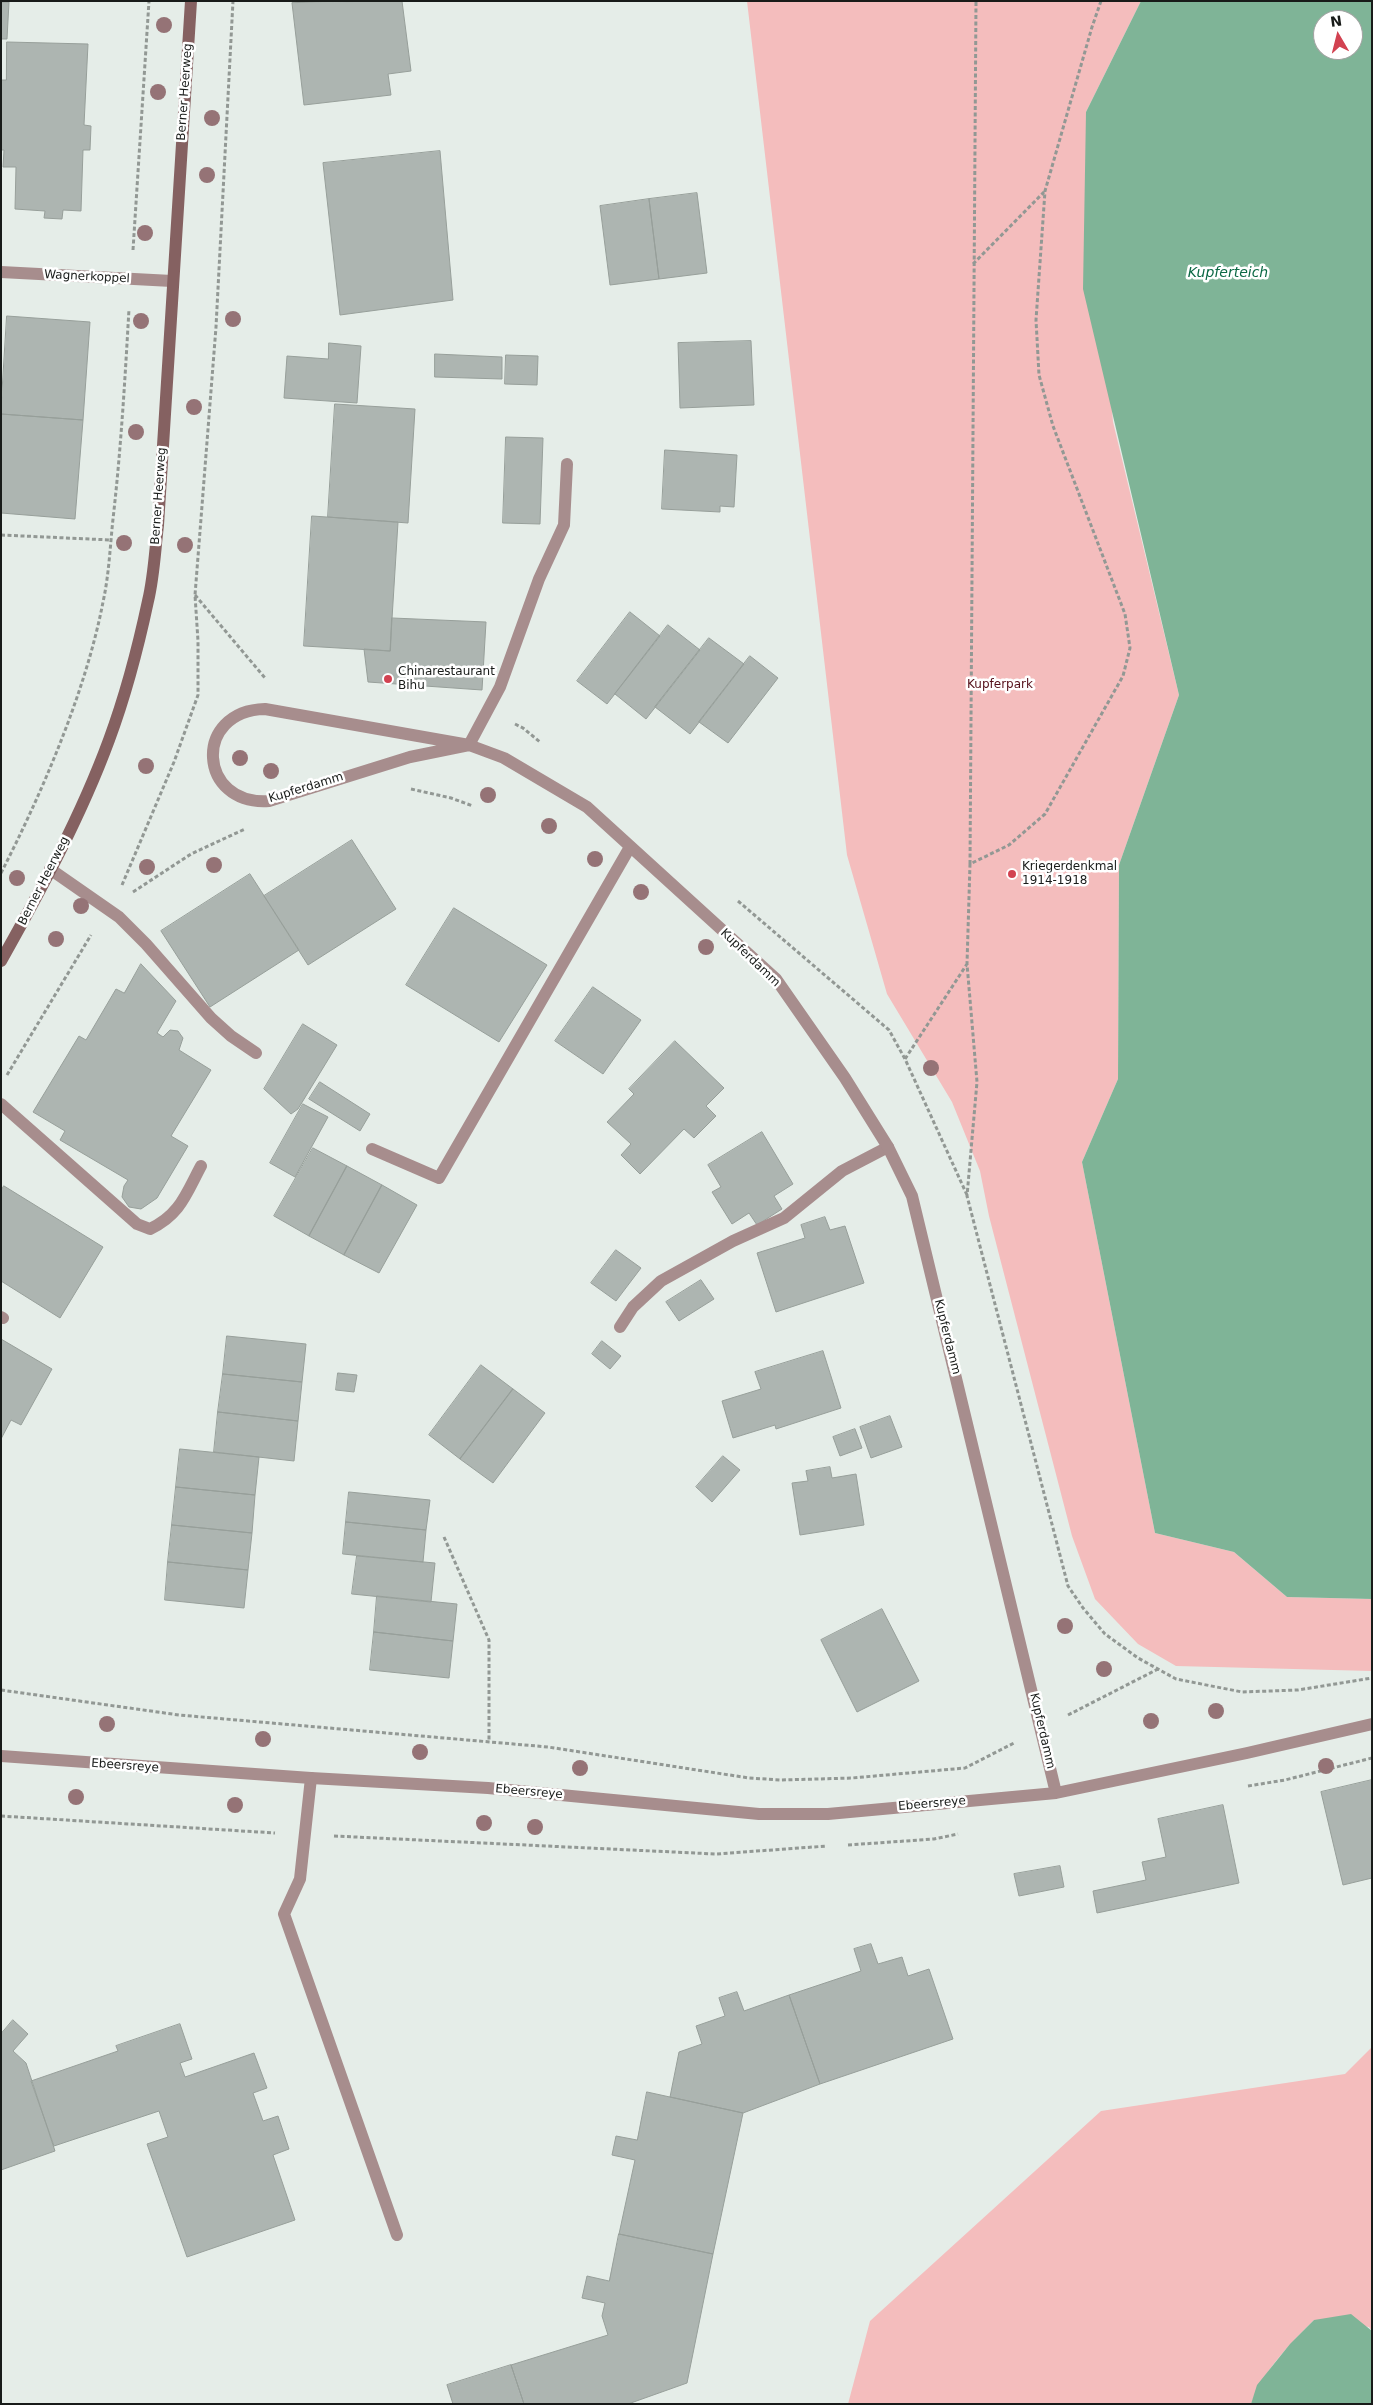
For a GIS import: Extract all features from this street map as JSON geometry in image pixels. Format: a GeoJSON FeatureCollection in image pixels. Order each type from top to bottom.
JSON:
{"type":"FeatureCollection","features":[{"type":"Feature","properties":{"kind":"street","name":"Berner Heerweg"},"geometry":{"type":"LineString","coordinates":[[1,961],[83,803],[109,740],[132,668],[149,598],[158,526],[191,1]]}},
{"type":"Feature","properties":{"kind":"street","name":"Wagnerkoppel"},"geometry":{"type":"LineString","coordinates":[[1,272],[172,281]]}},
{"type":"Feature","properties":{"kind":"street"},"geometry":{"type":"LineString","coordinates":[[469,745],[500,687],[539,579],[564,525],[567,464]]}},
{"type":"Feature","properties":{"kind":"street","name":"Kupferdamm"},"geometry":{"type":"LineString","coordinates":[[469,745],[410,757],[269,801],[256,802],[244,800],[226,788],[214,768],[212,756],[219,731],[228,720],[252,709],[283,712],[469,745],[504,758],[587,807],[776,979],[845,1078],[888,1147],[912,1196],[1056,1792]]}},
{"type":"Feature","properties":{"kind":"street"},"geometry":{"type":"LineString","coordinates":[[372,1149],[439,1178],[630,847]]}},
{"type":"Feature","properties":{"kind":"street"},"geometry":{"type":"LineString","coordinates":[[50,869],[119,917],[146,944],[211,1018],[231,1036],[256,1053]]}},
{"type":"Feature","properties":{"kind":"street"},"geometry":{"type":"LineString","coordinates":[[1,1104],[137,1224],[150,1229],[166,1221],[179,1207],[201,1166]]}},
{"type":"Feature","properties":{"kind":"street"},"geometry":{"type":"LineString","coordinates":[[620,1327],[633,1307],[661,1281],[732,1241],[784,1218],[842,1171],[888,1147]]}},
{"type":"Feature","properties":{"kind":"street"},"geometry":{"type":"LineString","coordinates":[[1056,1792],[1247,1753],[1372,1724]]}},
{"type":"Feature","properties":{"kind":"street","name":"Ebeersreye"},"geometry":{"type":"LineString","coordinates":[[1,1756],[311,1778],[488,1788],[759,1814],[828,1814],[1056,1792]]}},
{"type":"Feature","properties":{"kind":"street"},"geometry":{"type":"LineString","coordinates":[[311,1778],[300,1879],[284,1914],[397,2235]]}},
{"type":"Feature","properties":{"kind":"path"},"geometry":{"type":"LineString","coordinates":[[967,1196],[977,1082],[967,964],[970,864],[976,1]]}},
{"type":"Feature","properties":{"kind":"path"},"geometry":{"type":"LineString","coordinates":[[970,864],[1009,845],[1044,814],[1119,684],[1130,648],[1125,614],[1053,426],[1040,375],[1036,320],[1045,191],[1101,1]]}},
{"type":"Feature","properties":{"kind":"path"},"geometry":{"type":"LineString","coordinates":[[973,265],[1045,191]]}},
{"type":"Feature","properties":{"kind":"path"},"geometry":{"type":"LineString","coordinates":[[1,535],[111,540],[103,602],[79,687],[28,821],[1,873]]}},
{"type":"Feature","properties":{"kind":"path"},"geometry":{"type":"LineString","coordinates":[[194,595],[268,681]]}},
{"type":"Feature","properties":{"kind":"path"},"geometry":{"type":"LineString","coordinates":[[967,964],[905,1059],[967,1196],[1068,1586],[1083,1608],[1105,1634],[1138,1658],[1176,1679],[1242,1692],[1298,1690],[1372,1678]]}},
{"type":"Feature","properties":{"kind":"path"},"geometry":{"type":"LineString","coordinates":[[444,1537],[490,1640],[489,1742]]}},
{"type":"Feature","properties":{"kind":"path"},"geometry":{"type":"LineString","coordinates":[[1,1690],[179,1715],[548,1747],[749,1778],[782,1780],[852,1778],[966,1768]]}},
{"type":"Feature","properties":{"kind":"green space","name":"Kupferpark"},"geometry":{"type":"Polygon","coordinates":[[[747,1],[1141,1],[1086,112],[1113,422],[1179,695],[1119,865],[1118,1079],[1082,1162],[1155,1533],[1234,1552],[1287,1597],[1372,1599],[1372,1671],[1176,1666],[1138,1644],[1095,1599],[1072,1536],[989,1216],[980,1171],[952,1102],[887,994],[847,855],[747,1]]]}},
{"type":"Feature","properties":{"kind":"green space"},"geometry":{"type":"Polygon","coordinates":[[[1372,2047],[1372,2331],[1369,2327],[1314,2320],[1286,2349],[1262,2380],[1251,2404],[848,2404],[870,2321],[1101,2111],[1345,2074],[1372,2047]]]}},
{"type":"Feature","properties":{"kind":"water","name":"Kupferteich"},"geometry":{"type":"Polygon","coordinates":[[[1141,1],[1372,1],[1372,1599],[1287,1597],[1234,1552],[1155,1533],[1082,1162],[1118,1079],[1119,865],[1179,695],[1083,289],[1086,112],[1141,1]]]}},
{"type":"Feature","properties":{"kind":"water"},"geometry":{"type":"Polygon","coordinates":[[[1351,2314],[1372,2331],[1372,2404],[1251,2404],[1257,2385],[1290,2344],[1314,2320],[1351,2314]]]}},
{"type":"Feature","properties":{"kind":"building"},"geometry":{"type":"Polygon","coordinates":[[[402,1],[411,71],[388,74],[391,95],[304,105],[292,3],[402,1]]]}},
{"type":"Feature","properties":{"kind":"building"},"geometry":{"type":"Polygon","coordinates":[[[1,2],[9,2],[7,39],[1,39],[1,2]]]}},
{"type":"Feature","properties":{"kind":"building"},"geometry":{"type":"Polygon","coordinates":[[[7,42],[88,44],[84,125],[91,126],[90,150],[83,150],[81,211],[63,210],[62,219],[44,218],[45,211],[15,209],[16,167],[3,167],[4,150],[1,150],[1,80],[6,80],[7,42]]]}},
{"type":"Feature","properties":{"kind":"building"},"geometry":{"type":"Polygon","coordinates":[[[440,151],[453,300],[340,315],[323,163],[440,151]]]}},
{"type":"Feature","properties":{"kind":"building"},"geometry":{"type":"Polygon","coordinates":[[[697,193],[707,273],[659,279],[649,199],[697,193]]]}},
{"type":"Feature","properties":{"kind":"building"},"geometry":{"type":"Polygon","coordinates":[[[649,199],[659,279],[610,285],[600,206],[649,199]]]}},
{"type":"Feature","properties":{"kind":"building"},"geometry":{"type":"Polygon","coordinates":[[[7,316],[90,322],[83,420],[1,414],[7,316]]]}},
{"type":"Feature","properties":{"kind":"building"},"geometry":{"type":"Polygon","coordinates":[[[751,341],[754,405],[680,408],[678,343],[751,341]]]}},
{"type":"Feature","properties":{"kind":"building"},"geometry":{"type":"Polygon","coordinates":[[[329,343],[361,346],[357,403],[284,398],[287,356],[328,359],[329,343]]]}},
{"type":"Feature","properties":{"kind":"building"},"geometry":{"type":"Polygon","coordinates":[[[435,354],[502,357],[502,379],[435,377],[435,354]]]}},
{"type":"Feature","properties":{"kind":"building"},"geometry":{"type":"Polygon","coordinates":[[[506,355],[538,356],[537,385],[505,384],[506,355]]]}},
{"type":"Feature","properties":{"kind":"building"},"geometry":{"type":"Polygon","coordinates":[[[335,404],[415,409],[408,523],[328,517],[335,404]]]}},
{"type":"Feature","properties":{"kind":"building"},"geometry":{"type":"Polygon","coordinates":[[[1,414],[83,420],[75,519],[1,513],[1,414]]]}},
{"type":"Feature","properties":{"kind":"building"},"geometry":{"type":"Polygon","coordinates":[[[506,437],[543,438],[540,524],[503,523],[506,437]]]}},
{"type":"Feature","properties":{"kind":"building"},"geometry":{"type":"Polygon","coordinates":[[[665,450],[737,455],[734,507],[720,506],[720,512],[662,509],[665,450]]]}},
{"type":"Feature","properties":{"kind":"building"},"geometry":{"type":"Polygon","coordinates":[[[312,516],[398,522],[390,651],[304,646],[312,516]]]}},
{"type":"Feature","properties":{"kind":"building"},"geometry":{"type":"Polygon","coordinates":[[[630,612],[660,636],[607,704],[577,681],[630,612]]]}},
{"type":"Feature","properties":{"kind":"building"},"geometry":{"type":"Polygon","coordinates":[[[392,618],[486,622],[482,690],[368,682],[364,649],[390,651],[392,618]]]}},
{"type":"Feature","properties":{"kind":"building"},"geometry":{"type":"Polygon","coordinates":[[[668,625],[700,650],[646,719],[615,694],[668,625]]]}},
{"type":"Feature","properties":{"kind":"building"},"geometry":{"type":"Polygon","coordinates":[[[709,638],[744,664],[690,734],[655,707],[709,638]]]}},
{"type":"Feature","properties":{"kind":"building"},"geometry":{"type":"Polygon","coordinates":[[[750,656],[778,678],[728,743],[699,722],[750,656]]]}},
{"type":"Feature","properties":{"kind":"building"},"geometry":{"type":"Polygon","coordinates":[[[352,840],[396,909],[308,965],[264,896],[352,840]]]}},
{"type":"Feature","properties":{"kind":"building"},"geometry":{"type":"Polygon","coordinates":[[[250,874],[299,950],[210,1007],[161,931],[250,874]]]}},
{"type":"Feature","properties":{"kind":"building"},"geometry":{"type":"Polygon","coordinates":[[[454,908],[547,965],[499,1042],[406,985],[454,908]]]}},
{"type":"Feature","properties":{"kind":"building"},"geometry":{"type":"Polygon","coordinates":[[[141,964],[176,1001],[157,1033],[163,1037],[170,1030],[178,1031],[183,1038],[179,1050],[211,1070],[171,1136],[188,1146],[157,1198],[141,1209],[129,1207],[122,1197],[124,1186],[128,1180],[60,1140],[65,1131],[33,1112],[79,1036],[86,1040],[116,989],[124,993],[141,964]]]}},
{"type":"Feature","properties":{"kind":"building"},"geometry":{"type":"Polygon","coordinates":[[[593,987],[641,1020],[603,1074],[555,1041],[593,987]]]}},
{"type":"Feature","properties":{"kind":"building"},"geometry":{"type":"Polygon","coordinates":[[[303,1024],[337,1045],[298,1109],[291,1114],[264,1089],[303,1024]]]}},
{"type":"Feature","properties":{"kind":"building"},"geometry":{"type":"Polygon","coordinates":[[[675,1041],[724,1088],[706,1106],[716,1116],[694,1138],[684,1129],[640,1174],[621,1155],[631,1144],[607,1122],[634,1094],[629,1089],[675,1041]]]}},
{"type":"Feature","properties":{"kind":"building"},"geometry":{"type":"Polygon","coordinates":[[[320,1082],[370,1114],[360,1131],[309,1099],[320,1082]]]}},
{"type":"Feature","properties":{"kind":"building"},"geometry":{"type":"Polygon","coordinates":[[[303,1104],[328,1117],[295,1177],[270,1163],[303,1104]]]}},
{"type":"Feature","properties":{"kind":"building"},"geometry":{"type":"Polygon","coordinates":[[[762,1132],[793,1184],[774,1196],[782,1209],[757,1225],[749,1213],[732,1224],[712,1192],[721,1187],[708,1165],[762,1132]]]}},
{"type":"Feature","properties":{"kind":"building"},"geometry":{"type":"Polygon","coordinates":[[[313,1148],[347,1166],[309,1236],[274,1216],[313,1148]]]}},
{"type":"Feature","properties":{"kind":"building"},"geometry":{"type":"Polygon","coordinates":[[[347,1166],[382,1185],[344,1255],[309,1236],[347,1166]]]}},
{"type":"Feature","properties":{"kind":"building"},"geometry":{"type":"Polygon","coordinates":[[[382,1185],[417,1205],[379,1273],[344,1255],[382,1185]]]}},
{"type":"Feature","properties":{"kind":"building"},"geometry":{"type":"Polygon","coordinates":[[[4,1186],[103,1247],[60,1318],[1,1281],[1,1191],[4,1186]]]}},
{"type":"Feature","properties":{"kind":"building"},"geometry":{"type":"Polygon","coordinates":[[[825,1217],[830,1230],[845,1226],[864,1283],[776,1312],[757,1253],[805,1238],[801,1225],[825,1217]]]}},
{"type":"Feature","properties":{"kind":"building"},"geometry":{"type":"Polygon","coordinates":[[[616,1250],[641,1268],[616,1301],[591,1283],[616,1250]]]}},
{"type":"Feature","properties":{"kind":"building"},"geometry":{"type":"Polygon","coordinates":[[[701,1280],[714,1299],[679,1321],[666,1302],[701,1280]]]}},
{"type":"Feature","properties":{"kind":"building"},"geometry":{"type":"Polygon","coordinates":[[[227,1336],[306,1344],[302,1382],[223,1374],[227,1336]]]}},
{"type":"Feature","properties":{"kind":"building"},"geometry":{"type":"Polygon","coordinates":[[[1,1339],[52,1369],[21,1425],[11,1420],[1,1439],[1,1339]]]}},
{"type":"Feature","properties":{"kind":"building"},"geometry":{"type":"Polygon","coordinates":[[[602,1341],[621,1356],[610,1369],[592,1354],[602,1341]]]}},
{"type":"Feature","properties":{"kind":"building"},"geometry":{"type":"Polygon","coordinates":[[[823,1351],[841,1408],[776,1429],[775,1425],[733,1438],[722,1401],[761,1389],[755,1372],[823,1351]]]}},
{"type":"Feature","properties":{"kind":"building"},"geometry":{"type":"Polygon","coordinates":[[[481,1365],[513,1389],[460,1459],[429,1435],[481,1365]]]}},
{"type":"Feature","properties":{"kind":"building"},"geometry":{"type":"Polygon","coordinates":[[[338,1373],[357,1375],[354,1392],[336,1390],[338,1373]]]}},
{"type":"Feature","properties":{"kind":"building"},"geometry":{"type":"Polygon","coordinates":[[[223,1374],[302,1382],[298,1421],[218,1412],[223,1374]]]}},
{"type":"Feature","properties":{"kind":"building"},"geometry":{"type":"Polygon","coordinates":[[[513,1389],[545,1413],[493,1483],[460,1459],[513,1389]]]}},
{"type":"Feature","properties":{"kind":"building"},"geometry":{"type":"Polygon","coordinates":[[[218,1412],[298,1421],[294,1461],[214,1452],[218,1412]]]}},
{"type":"Feature","properties":{"kind":"building"},"geometry":{"type":"Polygon","coordinates":[[[890,1416],[902,1447],[871,1458],[860,1427],[890,1416]]]}},
{"type":"Feature","properties":{"kind":"building"},"geometry":{"type":"Polygon","coordinates":[[[855,1429],[862,1448],[840,1456],[833,1437],[855,1429]]]}},
{"type":"Feature","properties":{"kind":"building"},"geometry":{"type":"Polygon","coordinates":[[[180,1449],[259,1457],[255,1495],[176,1487],[180,1449]]]}},
{"type":"Feature","properties":{"kind":"building"},"geometry":{"type":"Polygon","coordinates":[[[723,1456],[740,1470],[712,1502],[696,1487],[723,1456]]]}},
{"type":"Feature","properties":{"kind":"building"},"geometry":{"type":"Polygon","coordinates":[[[830,1467],[832,1478],[856,1474],[864,1525],[800,1535],[792,1483],[808,1481],[806,1471],[830,1467]]]}},
{"type":"Feature","properties":{"kind":"building"},"geometry":{"type":"Polygon","coordinates":[[[176,1487],[255,1495],[252,1533],[172,1525],[176,1487]]]}},
{"type":"Feature","properties":{"kind":"building"},"geometry":{"type":"Polygon","coordinates":[[[349,1492],[430,1500],[426,1530],[346,1522],[349,1492]]]}},
{"type":"Feature","properties":{"kind":"building"},"geometry":{"type":"Polygon","coordinates":[[[346,1522],[426,1530],[423,1562],[343,1554],[346,1522]]]}},
{"type":"Feature","properties":{"kind":"building"},"geometry":{"type":"Polygon","coordinates":[[[172,1525],[252,1533],[248,1570],[168,1562],[172,1525]]]}},
{"type":"Feature","properties":{"kind":"building"},"geometry":{"type":"Polygon","coordinates":[[[357,1556],[435,1563],[431,1602],[352,1594],[357,1556]]]}},
{"type":"Feature","properties":{"kind":"building"},"geometry":{"type":"Polygon","coordinates":[[[168,1562],[248,1570],[244,1608],[165,1600],[168,1562]]]}},
{"type":"Feature","properties":{"kind":"building"},"geometry":{"type":"Polygon","coordinates":[[[377,1596],[457,1604],[453,1641],[374,1632],[377,1596]]]}},
{"type":"Feature","properties":{"kind":"building"},"geometry":{"type":"Polygon","coordinates":[[[882,1609],[919,1681],[857,1712],[821,1640],[882,1609]]]}},
{"type":"Feature","properties":{"kind":"building"},"geometry":{"type":"Polygon","coordinates":[[[374,1632],[453,1641],[449,1678],[370,1670],[374,1632]]]}},
{"type":"Feature","properties":{"kind":"building"},"geometry":{"type":"Polygon","coordinates":[[[1372,1780],[1372,1878],[1343,1885],[1321,1792],[1372,1780]]]}},
{"type":"Feature","properties":{"kind":"building"},"geometry":{"type":"Polygon","coordinates":[[[1223,1805],[1239,1883],[1097,1913],[1093,1891],[1146,1880],[1142,1862],[1166,1857],[1158,1819],[1223,1805]]]}},
{"type":"Feature","properties":{"kind":"building"},"geometry":{"type":"Polygon","coordinates":[[[1060,1866],[1064,1887],[1019,1896],[1014,1874],[1060,1866]]]}},
{"type":"Feature","properties":{"kind":"building"},"geometry":{"type":"Polygon","coordinates":[[[871,1944],[878,1964],[902,1957],[908,1976],[929,1969],[953,2039],[820,2084],[789,1995],[861,1971],[854,1949],[871,1944]]]}},
{"type":"Feature","properties":{"kind":"building"},"geometry":{"type":"Polygon","coordinates":[[[737,1992],[744,2011],[789,1995],[820,2084],[743,2113],[670,2097],[679,2052],[702,2044],[696,2026],[725,2016],[719,1998],[737,1992]]]}},
{"type":"Feature","properties":{"kind":"building"},"geometry":{"type":"Polygon","coordinates":[[[13,2020],[28,2034],[13,2051],[26,2063],[55,2151],[1,2170],[1,2034],[13,2020]]]}},
{"type":"Feature","properties":{"kind":"building"},"geometry":{"type":"Polygon","coordinates":[[[180,2024],[192,2059],[180,2063],[185,2077],[254,2053],[267,2088],[253,2093],[263,2121],[278,2116],[289,2149],[273,2155],[295,2220],[187,2257],[147,2144],[168,2137],[159,2111],[54,2146],[31,2081],[118,2051],[116,2046],[180,2024]]]}},
{"type":"Feature","properties":{"kind":"building"},"geometry":{"type":"Polygon","coordinates":[[[647,2092],[743,2113],[713,2254],[619,2234],[635,2160],[612,2155],[616,2136],[637,2140],[647,2092]]]}},
{"type":"Feature","properties":{"kind":"building"},"geometry":{"type":"Polygon","coordinates":[[[619,2234],[713,2254],[687,2383],[628,2404],[524,2404],[511,2365],[608,2335],[602,2316],[605,2303],[582,2298],[587,2276],[609,2281],[619,2234]]]}},
{"type":"Feature","properties":{"kind":"building"},"geometry":{"type":"Polygon","coordinates":[[[511,2365],[524,2404],[453,2404],[447,2385],[511,2365]]]}},
{"type":"Feature","properties":{"kind":"place","name":"Chinarestaurant Bihu"},"geometry":{"type":"Point","coordinates":[388,679]}},
{"type":"Feature","properties":{"kind":"place","name":"Kriegerdenkmal 1914-1918"},"geometry":{"type":"Point","coordinates":[1012,874]}}]}
